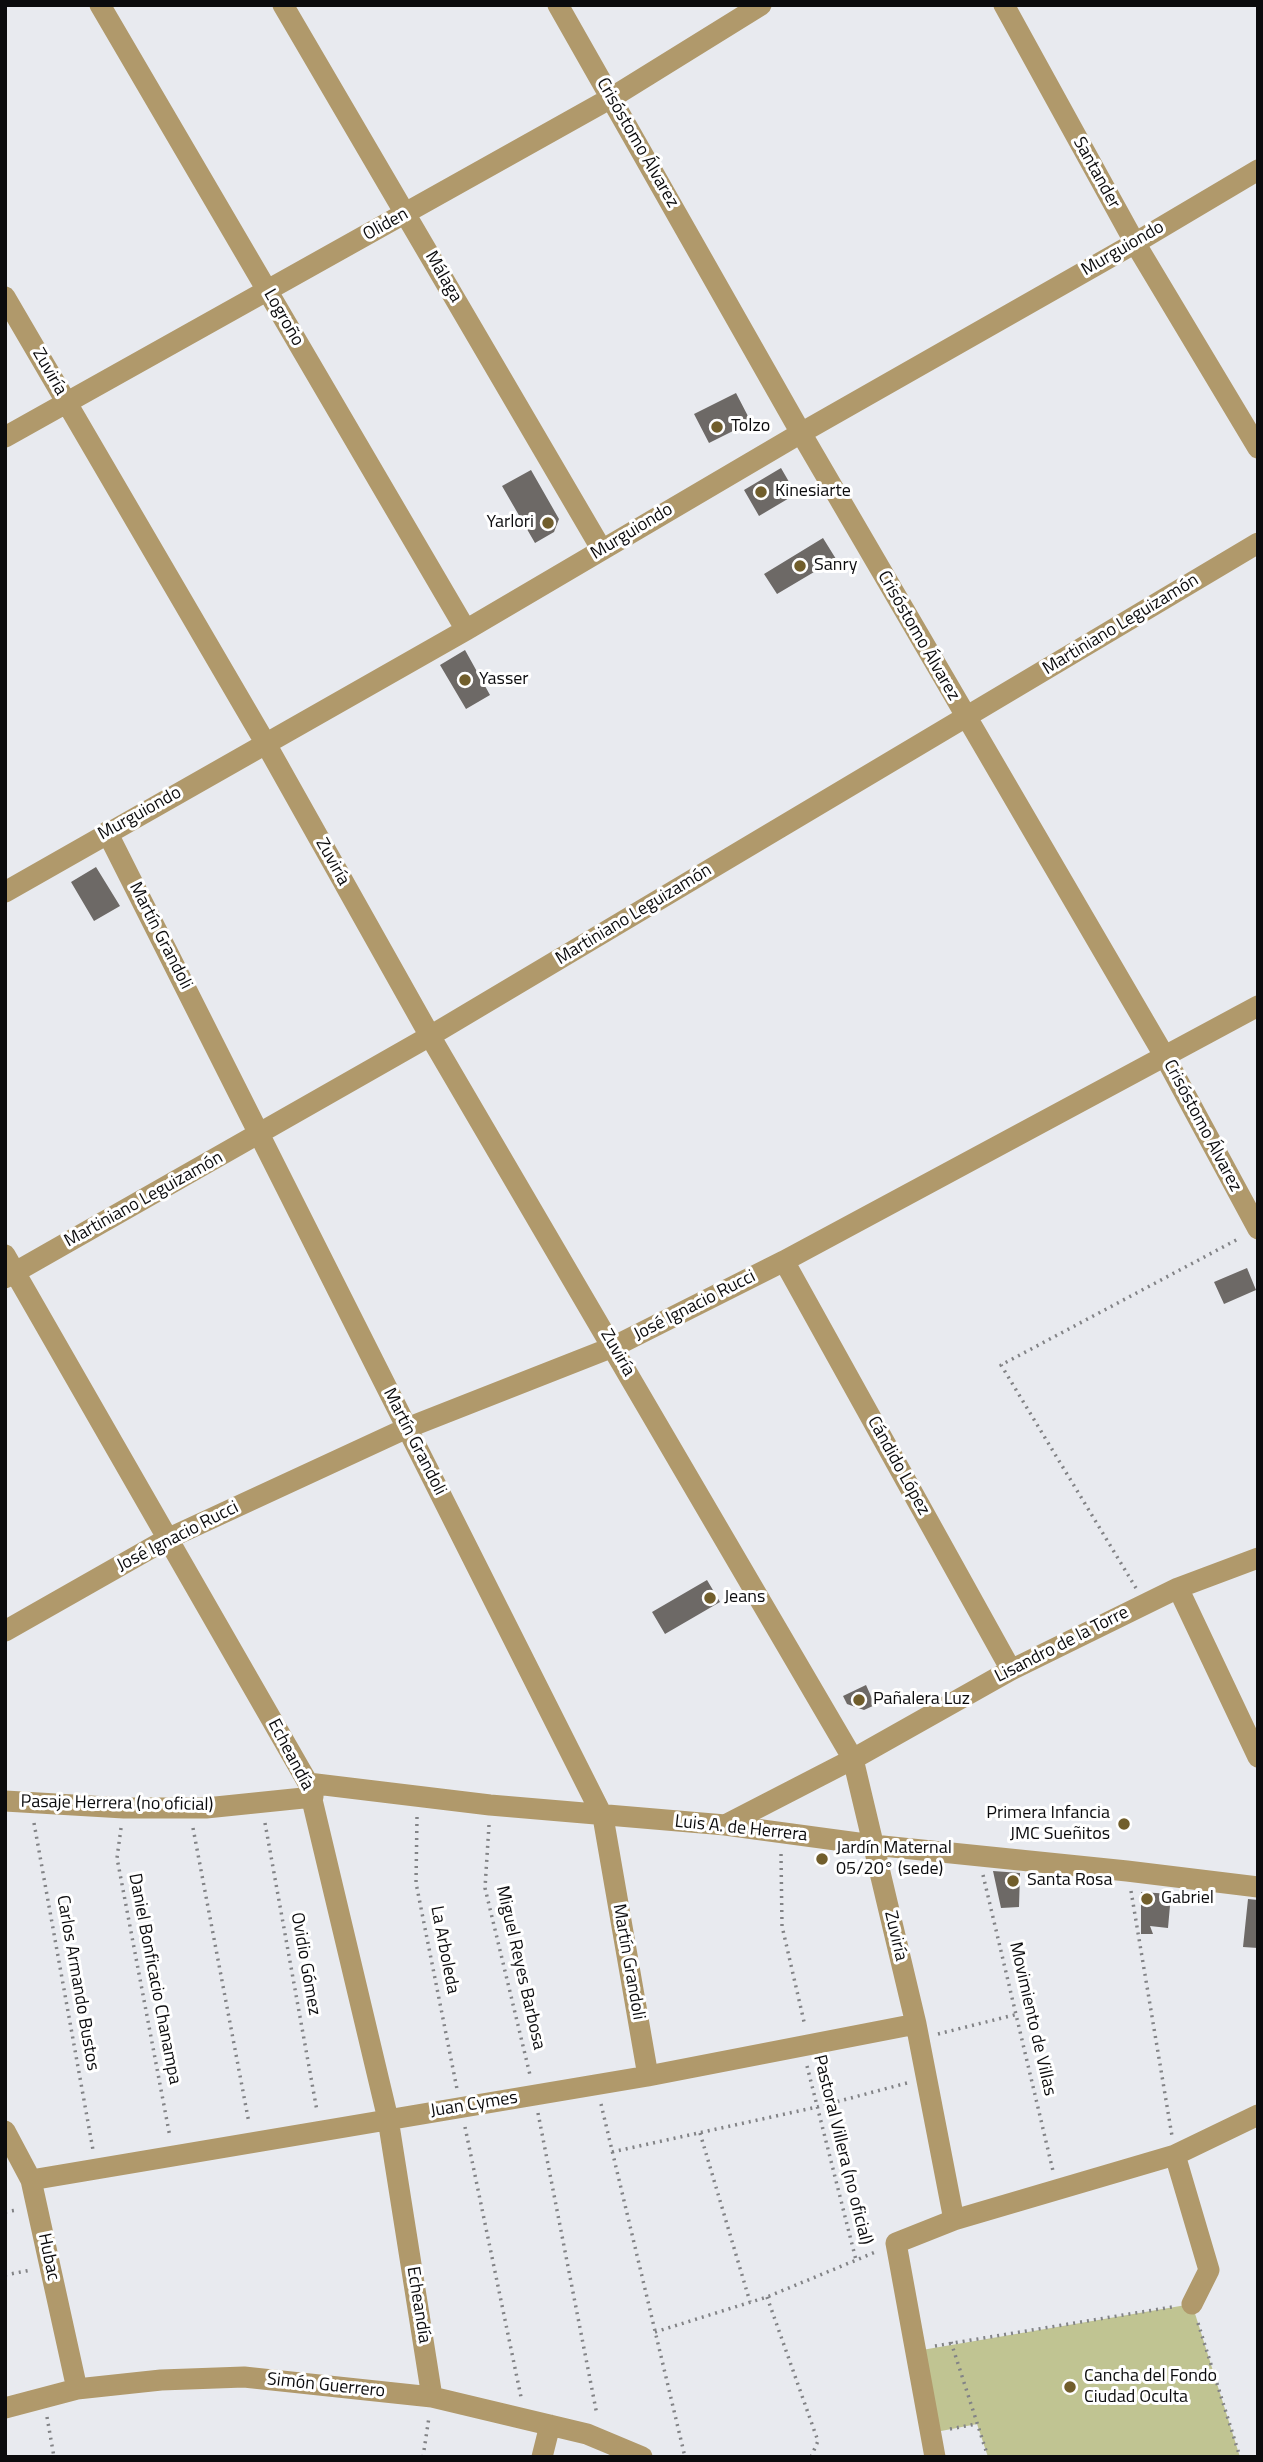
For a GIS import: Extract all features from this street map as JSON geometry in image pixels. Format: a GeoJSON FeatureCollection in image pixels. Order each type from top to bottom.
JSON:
{"type":"FeatureCollection","features":[{"type":"Feature","properties":{"kind":"street","name":"Logroño"},"geometry":{"type":"LineString","coordinates":[[100,5],[466,630]]}},
{"type":"Feature","properties":{"kind":"street","name":"Málaga"},"geometry":{"type":"LineString","coordinates":[[283,5],[602,550]]}},
{"type":"Feature","properties":{"kind":"street","name":"Crisóstomo Álvarez"},"geometry":{"type":"LineString","coordinates":[[558,5],[801,433],[1165,1057],[1258,1229]]}},
{"type":"Feature","properties":{"kind":"street","name":"Oliden"},"geometry":{"type":"LineString","coordinates":[[5,437],[611,98],[761,5]]}},
{"type":"Feature","properties":{"kind":"street","name":"Santander"},"geometry":{"type":"LineString","coordinates":[[1004,5],[1135,243],[1258,448]]}},
{"type":"Feature","properties":{"kind":"street","name":"Murguiondo"},"geometry":{"type":"LineString","coordinates":[[5,892],[466,630],[801,433],[1258,170]]}},
{"type":"Feature","properties":{"kind":"street","name":"Zuviría"},"geometry":{"type":"LineString","coordinates":[[5,297],[266,744],[430,1036],[853,1759],[918,2032],[954,2220]]}},
{"type":"Feature","properties":{"kind":"street","name":"Martiniano Leguizamón"},"geometry":{"type":"LineString","coordinates":[[9,1268],[260,1135],[1258,543]]}},
{"type":"Feature","properties":{"kind":"street","name":"Martín Grandoli"},"geometry":{"type":"LineString","coordinates":[[107,832],[603,1816],[648,2077]]}},
{"type":"Feature","properties":{"kind":"street","name":"José Ignacio Rucci"},"geometry":{"type":"LineString","coordinates":[[5,1631],[167,1539],[407,1428],[613,1347],[784,1261],[1258,1006]]}},
{"type":"Feature","properties":{"kind":"street","name":"Cándido López"},"geometry":{"type":"LineString","coordinates":[[784,1261],[1011,1671]]}},
{"type":"Feature","properties":{"kind":"street","name":"Echeandía"},"geometry":{"type":"LineString","coordinates":[[9,1268],[310,1790],[388,2119],[432,2397]]}},
{"type":"Feature","properties":{"kind":"street","name":"Lisandro de la Torre"},"geometry":{"type":"LineString","coordinates":[[725,1825],[853,1759],[1011,1671],[1146,1603],[1258,1558]]}},
{"type":"Feature","properties":{"kind":"street"},"geometry":{"type":"LineString","coordinates":[[1178,1588],[1258,1756]]}},
{"type":"Feature","properties":{"kind":"street","name":"Luis A. de Herrera"},"geometry":{"type":"LineString","coordinates":[[310,1790],[418,1797],[603,1816],[725,1825],[873,1845],[978,1854],[1258,1887]]}},
{"type":"Feature","properties":{"kind":"street","name":"Pasaje Herrera (no oficial)"},"geometry":{"type":"LineString","coordinates":[[5,1801],[124,1808],[189,1808],[262,1802],[310,1790]]}},
{"type":"Feature","properties":{"kind":"street","name":"Juan Cymes"},"geometry":{"type":"LineString","coordinates":[[31,2180],[648,2077],[806,2046],[918,2032]]}},
{"type":"Feature","properties":{"kind":"street"},"geometry":{"type":"LineString","coordinates":[[935,2457],[896,2244],[954,2220],[1175,2155],[1258,2115]]}},
{"type":"Feature","properties":{"kind":"street","name":"Hubac"},"geometry":{"type":"LineString","coordinates":[[5,2131],[31,2180],[77,2389]]}},
{"type":"Feature","properties":{"kind":"street"},"geometry":{"type":"LineString","coordinates":[[1175,2155],[1209,2270],[1192,2304]]}},
{"type":"Feature","properties":{"kind":"street","name":"Simón Guerrero"},"geometry":{"type":"LineString","coordinates":[[5,2408],[77,2389],[161,2379],[244,2376],[432,2397],[587,2434],[642,2457]]}},
{"type":"Feature","properties":{"kind":"street"},"geometry":{"type":"LineString","coordinates":[[542,2457],[550,2426]]}},
{"type":"Feature","properties":{"kind":"path"},"geometry":{"type":"LineString","coordinates":[[1146,1603],[1001,1365],[1258,1229]]}},
{"type":"Feature","properties":{"kind":"path","name":"La Arboleda"},"geometry":{"type":"LineString","coordinates":[[418,1797],[416,1883],[526,2420]]}},
{"type":"Feature","properties":{"kind":"path","name":"Carlos Armando Bustos"},"geometry":{"type":"LineString","coordinates":[[31,1802],[96,2169]]}},
{"type":"Feature","properties":{"kind":"path","name":"Ovidio Gómez"},"geometry":{"type":"LineString","coordinates":[[262,1802],[321,2130]]}},
{"type":"Feature","properties":{"kind":"path","name":"Miguel Reyes Barbosa"},"geometry":{"type":"LineString","coordinates":[[490,1805],[485,1888],[535,2095],[602,2441]]}},
{"type":"Feature","properties":{"kind":"path","name":"Daniel Bonficacio Chanampa"},"geometry":{"type":"LineString","coordinates":[[124,1808],[117,1857],[174,2156]]}},
{"type":"Feature","properties":{"kind":"path"},"geometry":{"type":"LineString","coordinates":[[189,1808],[253,2142]]}},
{"type":"Feature","properties":{"kind":"path","name":"Pastoral Villera (no oficial)"},"geometry":{"type":"LineString","coordinates":[[781,1832],[782,1926],[817,2107],[856,2260]]}},
{"type":"Feature","properties":{"kind":"path","name":"Movimiento de Villas"},"geometry":{"type":"LineString","coordinates":[[978,1854],[1058,2190]]}},
{"type":"Feature","properties":{"kind":"path"},"geometry":{"type":"LineString","coordinates":[[1127,1871],[1175,2155]]}},
{"type":"Feature","properties":{"kind":"path"},"geometry":{"type":"LineString","coordinates":[[918,2032],[1018,2014]]}},
{"type":"Feature","properties":{"kind":"path"},"geometry":{"type":"LineString","coordinates":[[612,2152],[817,2107],[926,2077]]}},
{"type":"Feature","properties":{"kind":"path"},"geometry":{"type":"LineString","coordinates":[[596,2085],[685,2457]]}},
{"type":"Feature","properties":{"kind":"path"},"geometry":{"type":"LineString","coordinates":[[700,2133],[750,2302]]}},
{"type":"Feature","properties":{"kind":"path"},"geometry":{"type":"LineString","coordinates":[[655,2332],[767,2297],[896,2244]]}},
{"type":"Feature","properties":{"kind":"path"},"geometry":{"type":"LineString","coordinates":[[767,2297],[818,2441],[811,2457]]}},
{"type":"Feature","properties":{"kind":"path"},"geometry":{"type":"LineString","coordinates":[[988,2457],[951,2342],[1192,2304],[1240,2457]]}},
{"type":"Feature","properties":{"kind":"path"},"geometry":{"type":"LineString","coordinates":[[423,2457],[432,2397]]}},
{"type":"Feature","properties":{"kind":"path"},"geometry":{"type":"LineString","coordinates":[[44,2398],[54,2457]]}},
{"type":"Feature","properties":{"kind":"path"},"geometry":{"type":"LineString","coordinates":[[930,2433],[977,2424]]}},
{"type":"Feature","properties":{"kind":"green space","name":"Cancha del Fondo Ciudad Oculta"},"geometry":{"type":"Polygon","coordinates":[[[1192,2304],[1240,2457],[988,2457],[977,2424],[931,2433],[916,2351],[1192,2304]]]}},
{"type":"Feature","properties":{"kind":"building"},"geometry":{"type":"Polygon","coordinates":[[[736,393],[751,422],[709,443],[694,414],[736,393]]]}},
{"type":"Feature","properties":{"kind":"building"},"geometry":{"type":"Polygon","coordinates":[[[781,468],[796,494],[759,516],[744,490],[781,468]]]}},
{"type":"Feature","properties":{"kind":"building"},"geometry":{"type":"Polygon","coordinates":[[[531,470],[559,519],[554,532],[535,543],[502,486],[531,470]]]}},
{"type":"Feature","properties":{"kind":"building","name":"Sanry"},"geometry":{"type":"Polygon","coordinates":[[[823,538],[836,559],[777,594],[764,574],[823,538]]]}},
{"type":"Feature","properties":{"kind":"building","name":"Yasser"},"geometry":{"type":"Polygon","coordinates":[[[465,650],[490,695],[466,709],[440,665],[465,650]]]}},
{"type":"Feature","properties":{"kind":"building"},"geometry":{"type":"Polygon","coordinates":[[[96,867],[120,906],[94,921],[71,882],[96,867]]]}},
{"type":"Feature","properties":{"kind":"building"},"geometry":{"type":"Polygon","coordinates":[[[1247,1268],[1256,1290],[1224,1304],[1214,1282],[1247,1268]]]}},
{"type":"Feature","properties":{"kind":"building"},"geometry":{"type":"Polygon","coordinates":[[[707,1580],[720,1602],[665,1634],[652,1612],[707,1580]]]}},
{"type":"Feature","properties":{"kind":"building","name":"Pañalera Luz"},"geometry":{"type":"Polygon","coordinates":[[[866,1685],[875,1705],[864,1710],[847,1704],[843,1696],[866,1685]]]}},
{"type":"Feature","properties":{"kind":"building"},"geometry":{"type":"Polygon","coordinates":[[[993,1871],[1020,1873],[1019,1907],[1001,1908],[993,1871]]]}},
{"type":"Feature","properties":{"kind":"building"},"geometry":{"type":"Polygon","coordinates":[[[1141,1892],[1171,1894],[1168,1928],[1150,1926],[1153,1934],[1141,1934],[1141,1892]]]}},
{"type":"Feature","properties":{"kind":"building"},"geometry":{"type":"Polygon","coordinates":[[[1248,1899],[1258,1900],[1258,1948],[1243,1947],[1248,1899]]]}},
{"type":"Feature","properties":{"kind":"place","name":"Tolzo"},"geometry":{"type":"Point","coordinates":[717,427]}},
{"type":"Feature","properties":{"kind":"place","name":"Kinesiarte"},"geometry":{"type":"Point","coordinates":[761,492]}},
{"type":"Feature","properties":{"kind":"place","name":"Yarlori"},"geometry":{"type":"Point","coordinates":[548,523]}},
{"type":"Feature","properties":{"kind":"place","name":"Sanry"},"geometry":{"type":"Point","coordinates":[800,566]}},
{"type":"Feature","properties":{"kind":"place","name":"Yasser"},"geometry":{"type":"Point","coordinates":[465,680]}},
{"type":"Feature","properties":{"kind":"place","name":"Jeans"},"geometry":{"type":"Point","coordinates":[710,1598]}},
{"type":"Feature","properties":{"kind":"place","name":"Pañalera Luz"},"geometry":{"type":"Point","coordinates":[859,1700]}},
{"type":"Feature","properties":{"kind":"place","name":"Primera Infancia JMC Sueñitos"},"geometry":{"type":"Point","coordinates":[1124,1824]}},
{"type":"Feature","properties":{"kind":"place","name":"Jardín Maternal 05/20° (sede)"},"geometry":{"type":"Point","coordinates":[822,1859]}},
{"type":"Feature","properties":{"kind":"place","name":"Santa Rosa"},"geometry":{"type":"Point","coordinates":[1013,1881]}},
{"type":"Feature","properties":{"kind":"place","name":"Gabriel"},"geometry":{"type":"Point","coordinates":[1147,1899]}},
{"type":"Feature","properties":{"kind":"place","name":"Cancha del Fondo Ciudad Oculta"},"geometry":{"type":"Point","coordinates":[1070,2387]}}]}
